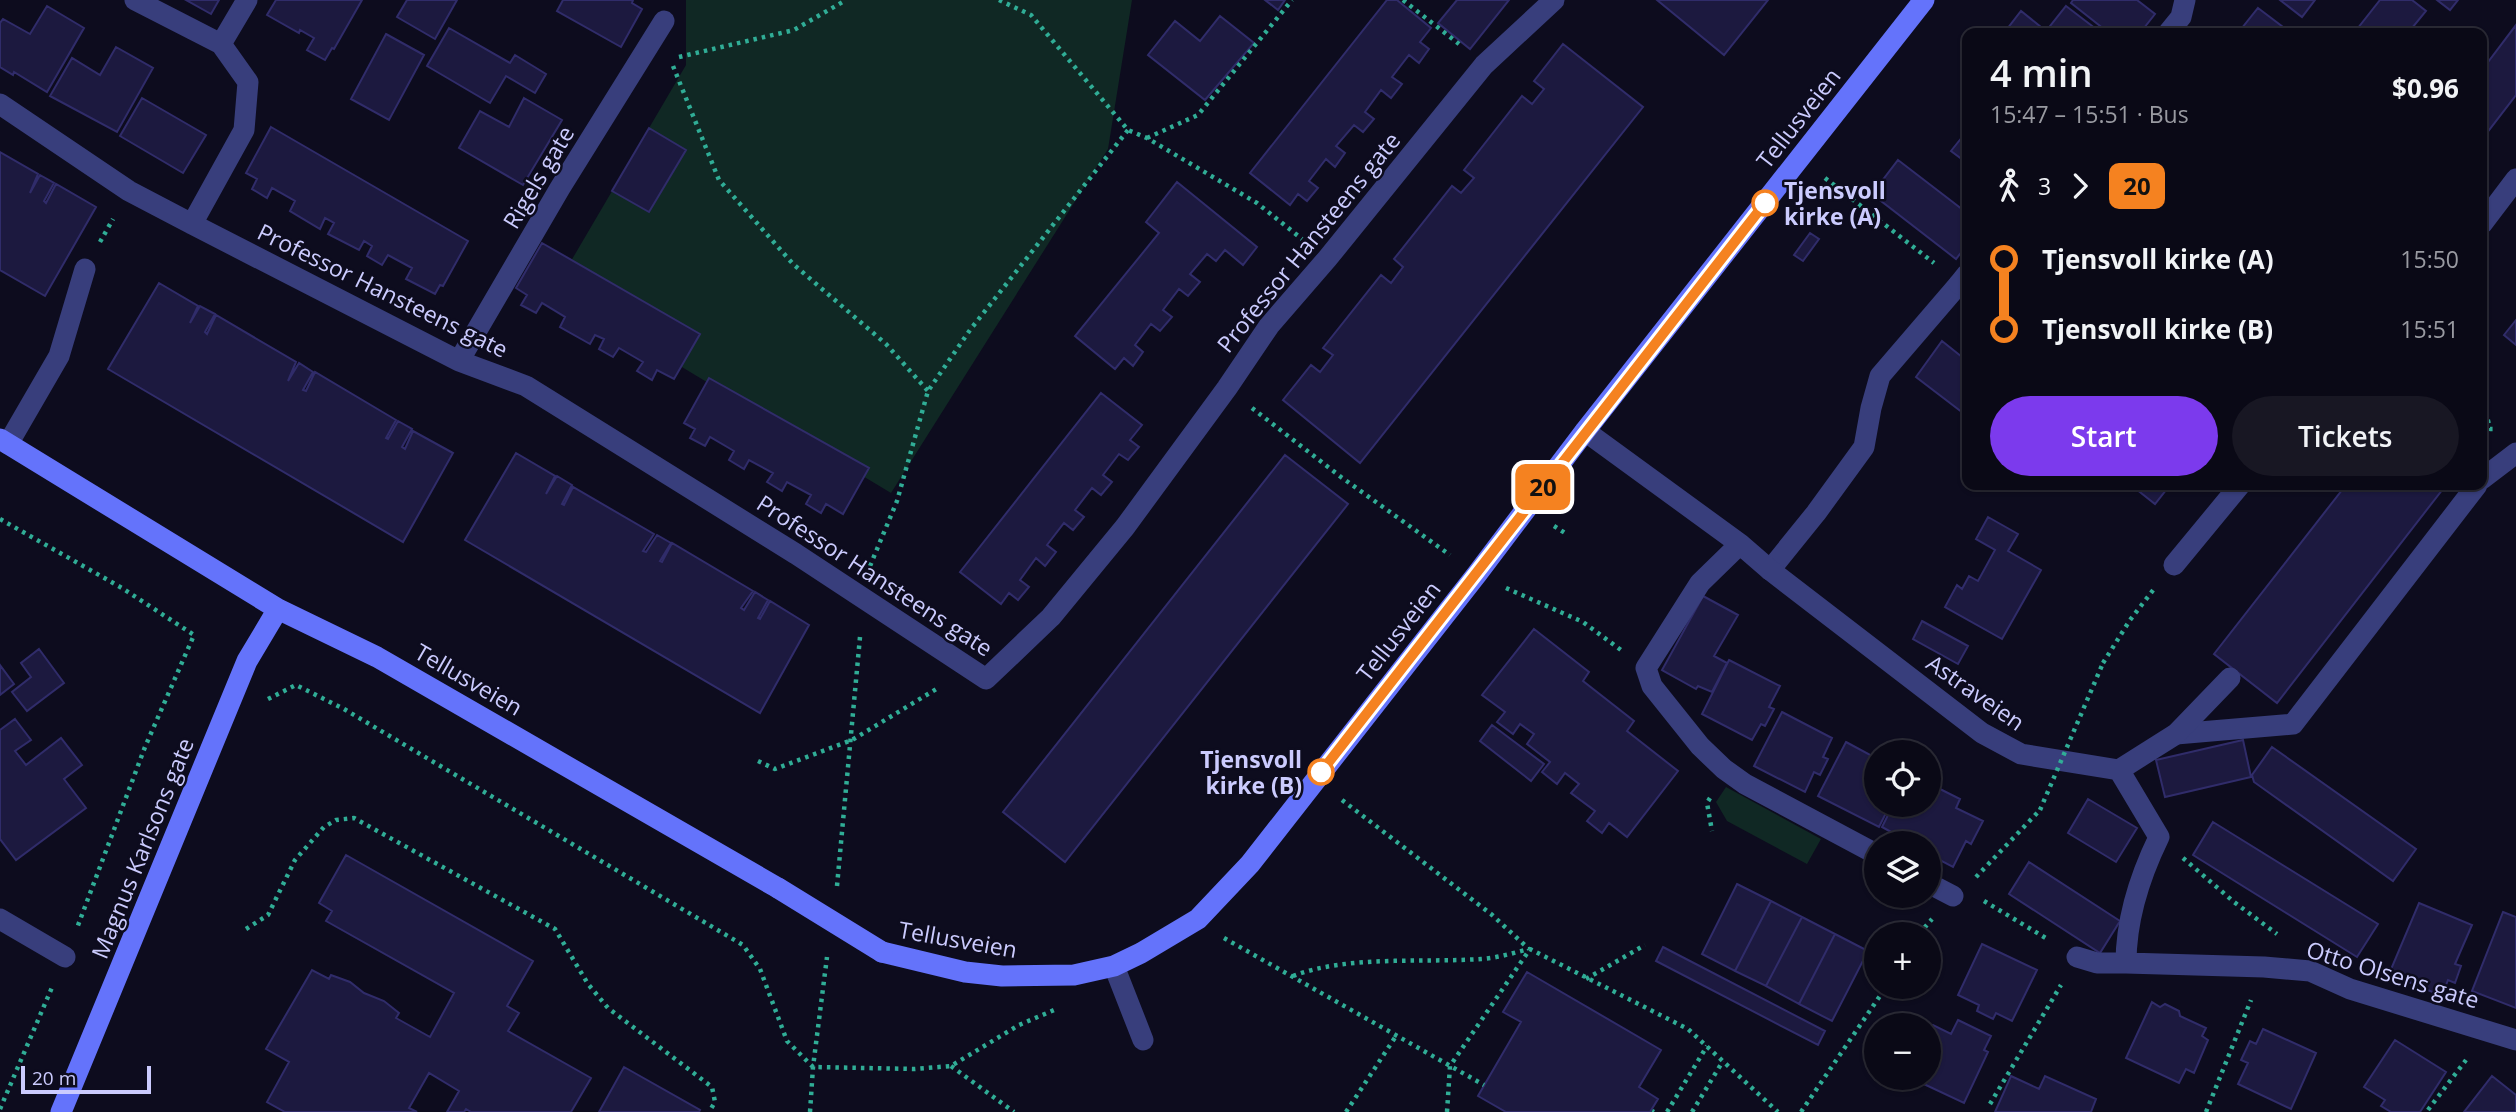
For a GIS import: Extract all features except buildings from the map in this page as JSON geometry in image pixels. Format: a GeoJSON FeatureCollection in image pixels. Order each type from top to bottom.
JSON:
{"type":"FeatureCollection","features":[{"type":"Feature","properties":{"kind":"street"},"geometry":{"type":"LineString","coordinates":[[135,0],[221,44],[248,82],[244,130],[192,224]]}},
{"type":"Feature","properties":{"kind":"street"},"geometry":{"type":"LineString","coordinates":[[221,44],[247,0]]}},
{"type":"Feature","properties":{"kind":"street","name":"Professor Hansteens gate"},"geometry":{"type":"LineString","coordinates":[[0,104],[129,191],[459,361],[526,386],[865,598],[986,679],[1051,617],[1125,527],[1269,326],[1327,259],[1484,65],[1554,0]]}},
{"type":"Feature","properties":{"kind":"street","name":"Tellusveien"},"geometry":{"type":"LineString","coordinates":[[4,441],[278,609],[377,657],[779,888],[883,952],[965,972],[1002,976],[1074,975],[1114,966],[1198,919],[1250,864],[1585,431],[1924,0]]}},
{"type":"Feature","properties":{"kind":"street"},"geometry":{"type":"LineString","coordinates":[[2172,28],[2181,16],[2185,0]]}},
{"type":"Feature","properties":{"kind":"street","name":"Rigels gate"},"geometry":{"type":"LineString","coordinates":[[459,361],[560,188],[664,21]]}},
{"type":"Feature","properties":{"kind":"street"},"geometry":{"type":"LineString","coordinates":[[2487,217],[2516,179]]}},
{"type":"Feature","properties":{"kind":"street"},"geometry":{"type":"LineString","coordinates":[[4,441],[59,356],[85,269]]}},
{"type":"Feature","properties":{"kind":"street"},"geometry":{"type":"LineString","coordinates":[[1770,570],[1864,447],[1880,376],[1962,280]]}},
{"type":"Feature","properties":{"kind":"street","name":"Astraveien"},"geometry":{"type":"LineString","coordinates":[[1585,431],[1740,544],[1982,733],[2021,754],[2119,770]]}},
{"type":"Feature","properties":{"kind":"street"},"geometry":{"type":"LineString","coordinates":[[2487,475],[2516,453]]}},
{"type":"Feature","properties":{"kind":"street"},"geometry":{"type":"LineString","coordinates":[[2174,565],[2236,490]]}},
{"type":"Feature","properties":{"kind":"street"},"geometry":{"type":"LineString","coordinates":[[2176,734],[2293,724],[2473,490]]}},
{"type":"Feature","properties":{"kind":"street"},"geometry":{"type":"LineString","coordinates":[[1740,544],[1700,583],[1646,668],[1652,687],[1700,746],[1724,769],[1745,784],[1864,848]]}},
{"type":"Feature","properties":{"kind":"street","name":"Magnus Karlsons gate"},"geometry":{"type":"LineString","coordinates":[[61,1112],[247,661],[278,609]]}},
{"type":"Feature","properties":{"kind":"street"},"geometry":{"type":"LineString","coordinates":[[2126,963],[2126,940],[2132,914],[2145,865],[2159,836],[2119,770],[2176,734],[2230,678]]}},
{"type":"Feature","properties":{"kind":"street"},"geometry":{"type":"LineString","coordinates":[[1941,890],[1953,896]]}},
{"type":"Feature","properties":{"kind":"street"},"geometry":{"type":"LineString","coordinates":[[0,919],[65,957]]}},
{"type":"Feature","properties":{"kind":"street","name":"Otto Olsens gate"},"geometry":{"type":"LineString","coordinates":[[2077,957],[2097,963],[2264,967],[2310,971],[2350,989],[2516,1040]]}},
{"type":"Feature","properties":{"kind":"street"},"geometry":{"type":"LineString","coordinates":[[1114,966],[1143,1040]]}},
{"type":"Feature","properties":{"kind":"path"},"geometry":{"type":"LineString","coordinates":[[846,0],[794,30],[670,60],[719,180],[793,264],[886,344],[928,391]]}},
{"type":"Feature","properties":{"kind":"path"},"geometry":{"type":"LineString","coordinates":[[999,0],[1031,15],[1129,130],[1257,203],[1327,259]]}},
{"type":"Feature","properties":{"kind":"path"},"geometry":{"type":"LineString","coordinates":[[1147,138],[1198,115],[1292,0]]}},
{"type":"Feature","properties":{"kind":"path"},"geometry":{"type":"LineString","coordinates":[[1403,0],[1484,65]]}},
{"type":"Feature","properties":{"kind":"path"},"geometry":{"type":"LineString","coordinates":[[835,897],[868,571],[897,501],[928,391],[970,330],[1129,130]]}},
{"type":"Feature","properties":{"kind":"path"},"geometry":{"type":"LineString","coordinates":[[1797,162],[1824,176],[1962,278]]}},
{"type":"Feature","properties":{"kind":"path"},"geometry":{"type":"LineString","coordinates":[[85,269],[129,191]]}},
{"type":"Feature","properties":{"kind":"path"},"geometry":{"type":"LineString","coordinates":[[1227,388],[1341,477],[1477,573],[1583,622],[1646,668]]}},
{"type":"Feature","properties":{"kind":"path"},"geometry":{"type":"LineString","coordinates":[[2487,416],[2490,429],[2497,428]]}},
{"type":"Feature","properties":{"kind":"path"},"geometry":{"type":"LineString","coordinates":[[0,519],[121,588],[194,635],[145,747],[65,957],[0,1110]]}},
{"type":"Feature","properties":{"kind":"path"},"geometry":{"type":"LineString","coordinates":[[1553,526],[1565,533]]}},
{"type":"Feature","properties":{"kind":"path"},"geometry":{"type":"LineString","coordinates":[[2040,810],[2103,663],[2130,620],[2174,565]]}},
{"type":"Feature","properties":{"kind":"path"},"geometry":{"type":"LineString","coordinates":[[758,761],[775,769],[852,740],[939,688],[986,679]]}},
{"type":"Feature","properties":{"kind":"path"},"geometry":{"type":"LineString","coordinates":[[296,685],[344,709],[743,945],[760,969],[787,1041],[813,1066],[915,1069],[951,1066],[1020,1025],[1080,1000],[1074,975]]}},
{"type":"Feature","properties":{"kind":"path"},"geometry":{"type":"LineString","coordinates":[[1339,797],[1491,914],[1530,949],[1688,1029],[1778,1112]]}},
{"type":"Feature","properties":{"kind":"path"},"geometry":{"type":"LineString","coordinates":[[246,929],[268,915],[295,860],[324,827],[336,820],[354,818],[555,929],[588,984],[608,1008],[712,1087],[715,1102],[709,1112]]}},
{"type":"Feature","properties":{"kind":"path"},"geometry":{"type":"LineString","coordinates":[[2159,836],[2234,902],[2279,935],[2310,971]]}},
{"type":"Feature","properties":{"kind":"path"},"geometry":{"type":"LineString","coordinates":[[1982,900],[2077,957],[1990,1104]]}},
{"type":"Feature","properties":{"kind":"path"},"geometry":{"type":"LineString","coordinates":[[1198,919],[1224,938],[1484,1085]]}},
{"type":"Feature","properties":{"kind":"path"},"geometry":{"type":"LineString","coordinates":[[1586,979],[1645,945]]}},
{"type":"Feature","properties":{"kind":"path"},"geometry":{"type":"LineString","coordinates":[[810,1112],[813,1066],[829,949]]}},
{"type":"Feature","properties":{"kind":"path"},"geometry":{"type":"LineString","coordinates":[[1293,976],[1315,968],[1427,959],[1482,959],[1530,949]]}},
{"type":"Feature","properties":{"kind":"path"},"geometry":{"type":"LineString","coordinates":[[1447,1112],[1450,1066],[1530,949]]}},
{"type":"Feature","properties":{"kind":"path"},"geometry":{"type":"LineString","coordinates":[[2206,1112],[2264,967]]}},
{"type":"Feature","properties":{"kind":"path"},"geometry":{"type":"LineString","coordinates":[[1801,1112],[1878,999]]}},
{"type":"Feature","properties":{"kind":"path"},"geometry":{"type":"LineString","coordinates":[[2428,1110],[2487,1031]]}},
{"type":"Feature","properties":{"kind":"path"},"geometry":{"type":"LineString","coordinates":[[1346,1112],[1396,1036]]}},
{"type":"Feature","properties":{"kind":"path"},"geometry":{"type":"LineString","coordinates":[[1667,1112],[1707,1046]]}},
{"type":"Feature","properties":{"kind":"path"},"geometry":{"type":"LineString","coordinates":[[1692,1112],[1723,1061]]}},
{"type":"Feature","properties":{"kind":"path"},"geometry":{"type":"LineString","coordinates":[[951,1066],[1014,1112]]}},
{"type":"Feature","properties":{"kind":"green space"},"geometry":{"type":"Polygon","coordinates":[[[686,0],[1132,0],[1108,149],[891,493],[554,290],[686,65],[686,0]]]}},
{"type":"Feature","properties":{"kind":"green space"},"geometry":{"type":"Polygon","coordinates":[[[1726,787],[1821,839],[1807,864],[1727,821],[1716,802],[1726,787]]]}},
{"type":"Feature","properties":{"kind":"bus line","name":"20"},"geometry":{"type":"LineString","coordinates":[[1321,772],[1765,203]]}},
{"type":"Feature","properties":{"kind":"place","name":"Tjensvoll kirke (A)"},"geometry":{"type":"Point","coordinates":[1765,203]}},
{"type":"Feature","properties":{"kind":"place","name":"Tjensvoll kirke (B)"},"geometry":{"type":"Point","coordinates":[1321,772]}}]}
